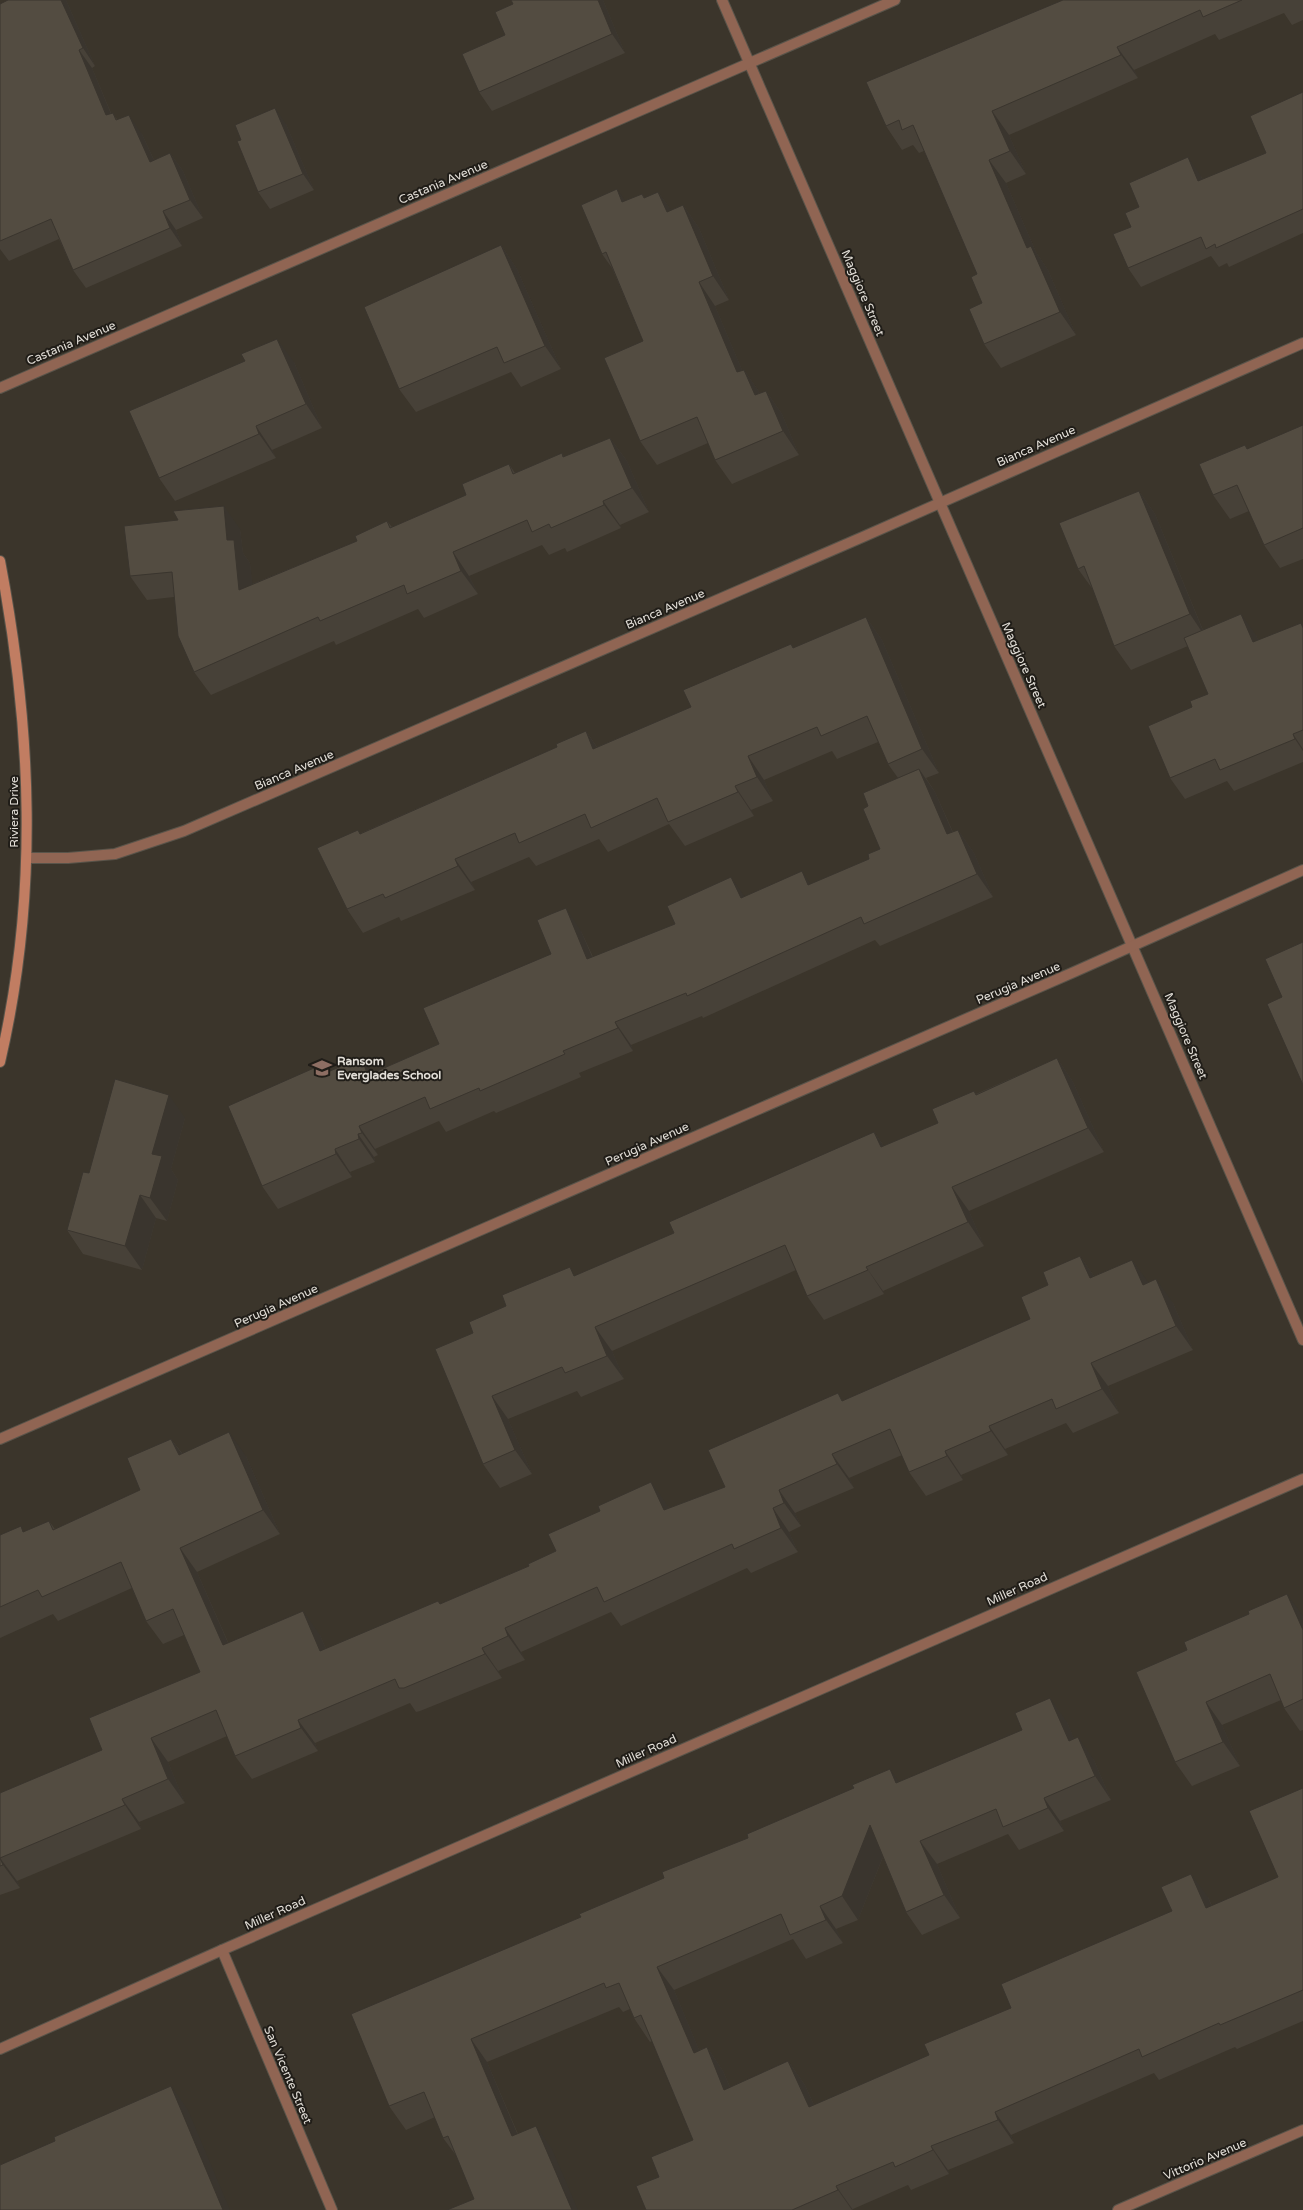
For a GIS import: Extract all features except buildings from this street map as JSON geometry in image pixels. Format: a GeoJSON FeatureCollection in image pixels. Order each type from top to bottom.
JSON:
{"type":"FeatureCollection","features":[{"type":"Feature","properties":{"kind":"street","name":"Maggiore Street"},"geometry":{"type":"LineString","coordinates":[[722,0],[1303,1340]]}},
{"type":"Feature","properties":{"kind":"street","name":"Castania Avenue"},"geometry":{"type":"LineString","coordinates":[[0,388],[895,0]]}},
{"type":"Feature","properties":{"kind":"street","name":"Bianca Avenue"},"geometry":{"type":"LineString","coordinates":[[27,858],[68,858],[115,854],[184,831],[1303,343]]}},
{"type":"Feature","properties":{"kind":"street","name":"Riviera Drive"},"geometry":{"type":"LineString","coordinates":[[0,561],[14,649],[26,759],[27,858],[16,982],[0,1062]]}},
{"type":"Feature","properties":{"kind":"street","name":"Perugia Avenue"},"geometry":{"type":"LineString","coordinates":[[0,1439],[1303,870]]}},
{"type":"Feature","properties":{"kind":"street","name":"Miller Road"},"geometry":{"type":"LineString","coordinates":[[0,2049],[222,1950],[1303,1478]]}},
{"type":"Feature","properties":{"kind":"street","name":"San Vicente Street"},"geometry":{"type":"LineString","coordinates":[[222,1950],[332,2210]]}},
{"type":"Feature","properties":{"kind":"street","name":"Vittorio Avenue"},"geometry":{"type":"LineString","coordinates":[[1118,2210],[1303,2130]]}},
{"type":"Feature","properties":{"kind":"place","name":"Ransom Everglades School"},"geometry":{"type":"Point","coordinates":[322,1068]}}]}
